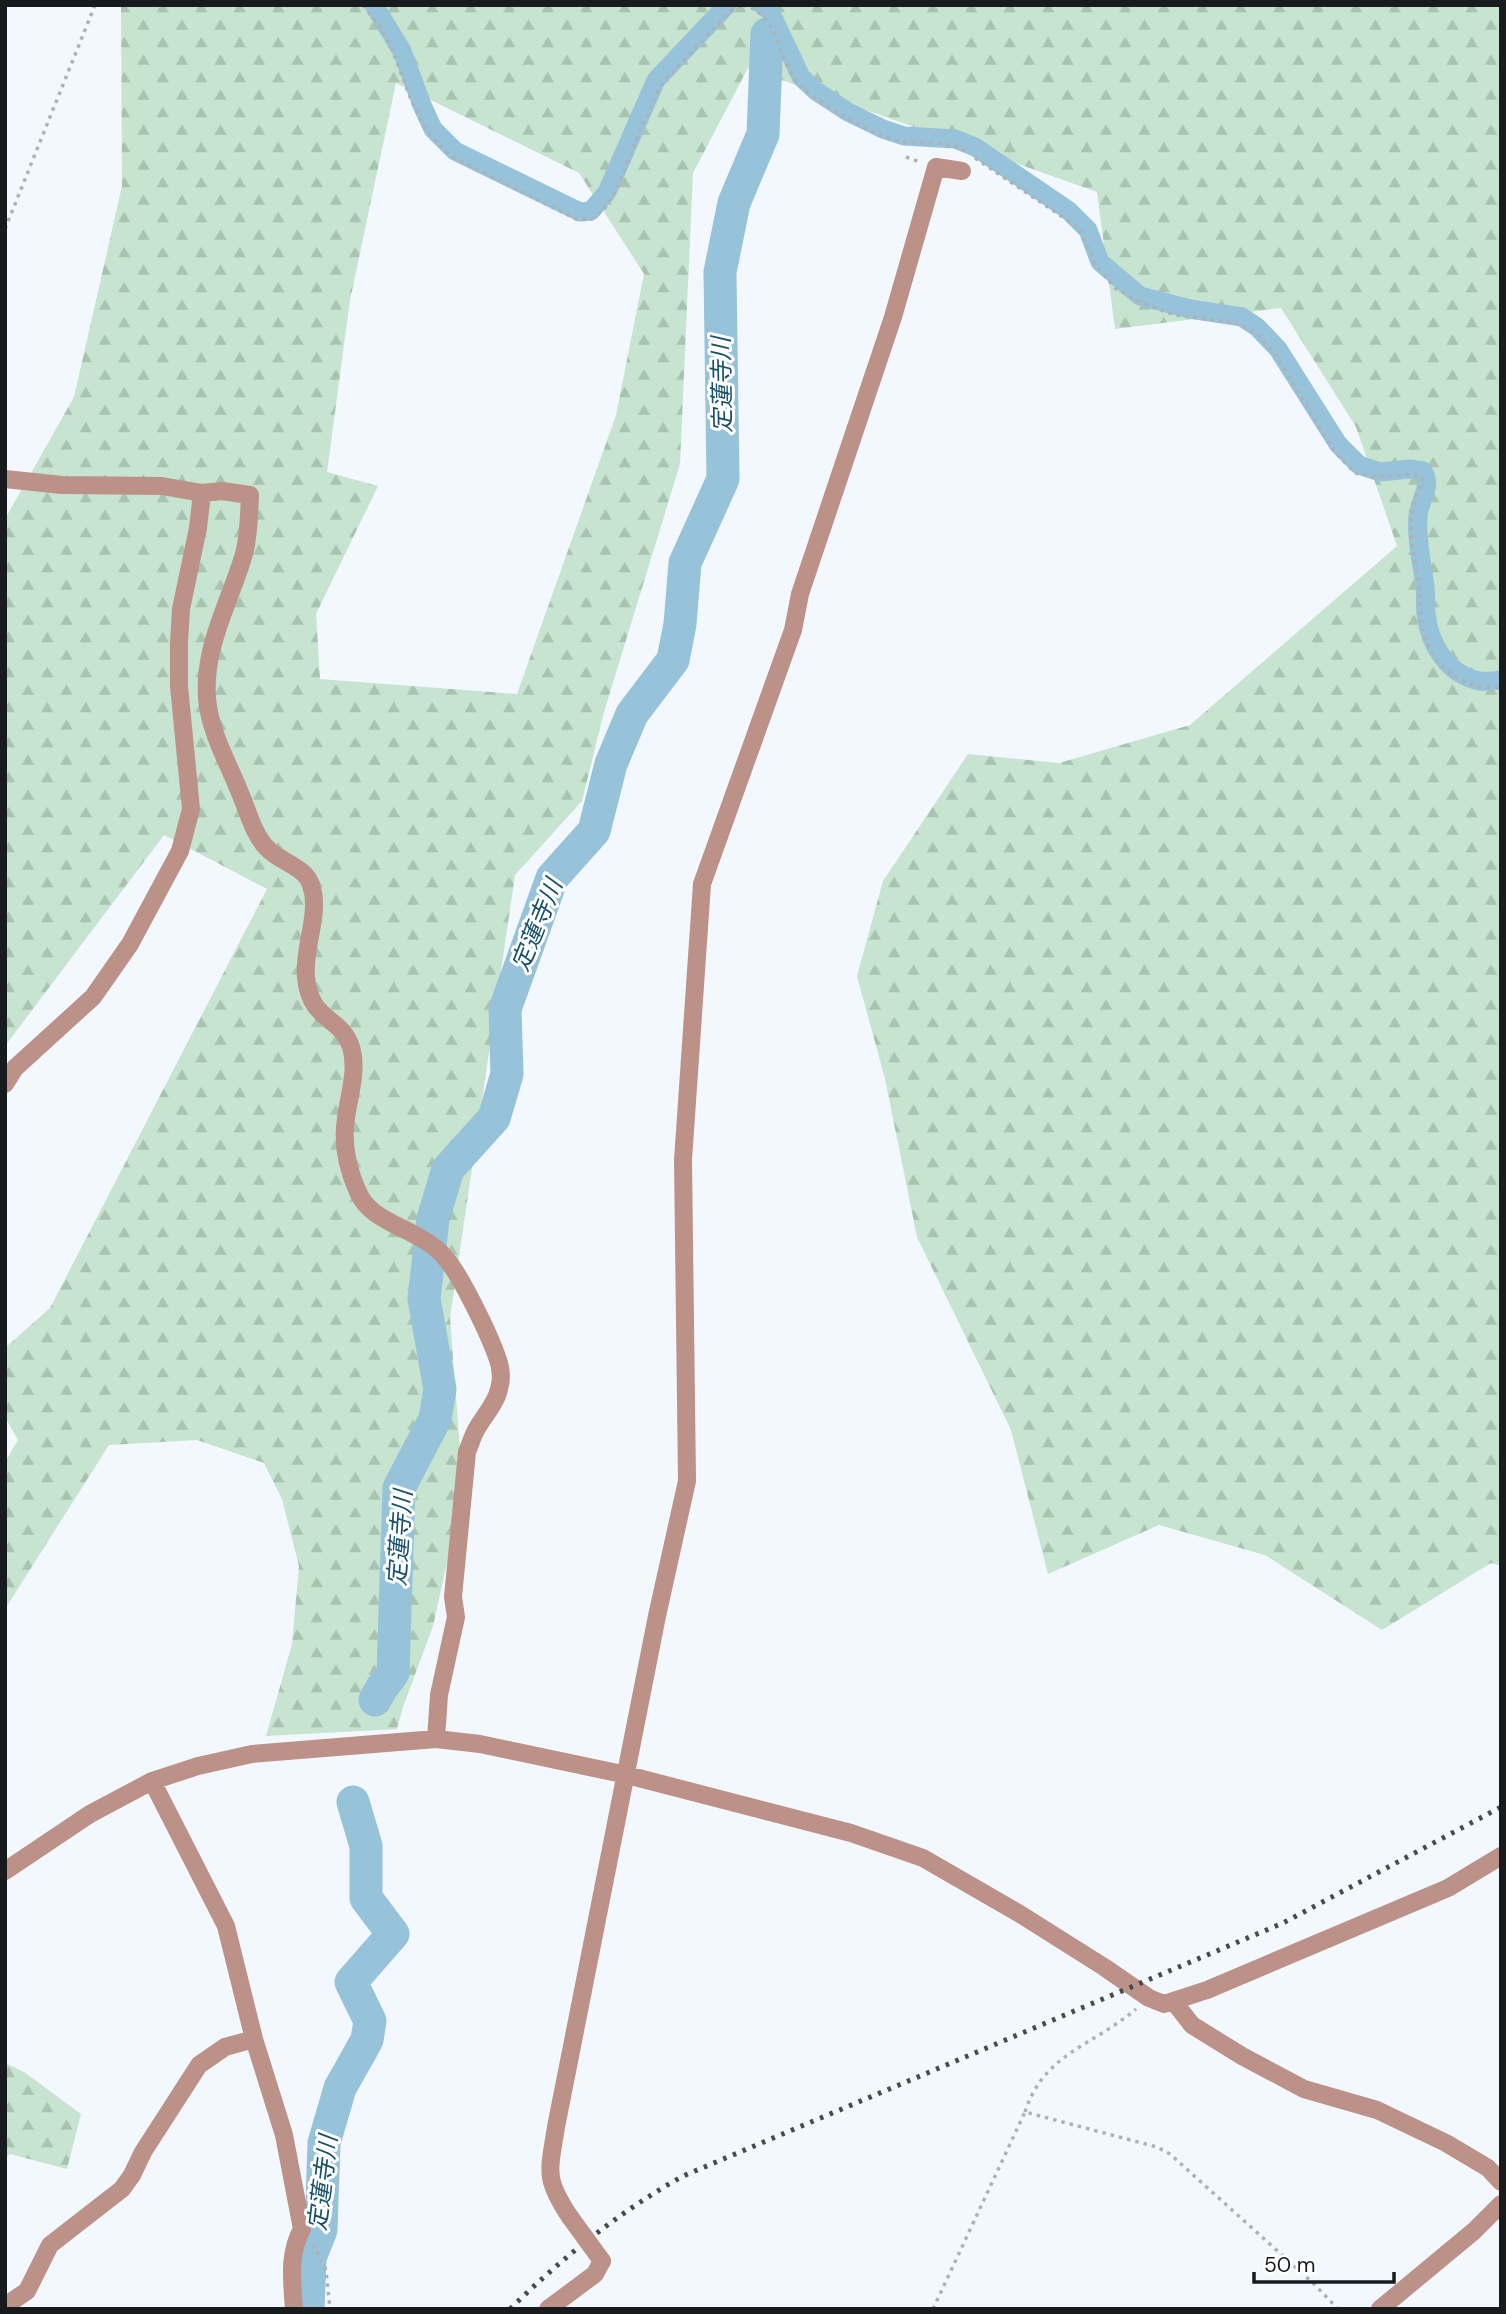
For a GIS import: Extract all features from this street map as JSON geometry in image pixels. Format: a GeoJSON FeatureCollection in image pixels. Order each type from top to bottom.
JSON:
{"type":"FeatureCollection","features":[{"type":"Feature","properties":{"kind":"street"},"geometry":{"type":"LineString","coordinates":[[548,2309],[595,2274],[602,2261],[570,2217],[551,2184],[550,2169],[558,2113],[657,1616],[688,1481],[683,1160],[702,884],[793,630],[800,594],[894,317],[936,167],[962,171]]}},
{"type":"Feature","properties":{"kind":"street"},"geometry":{"type":"LineString","coordinates":[[5,480],[62,485],[162,486],[202,493],[250,495],[244,554],[220,617],[206,671],[208,708],[220,748],[256,831],[271,852],[307,876],[311,883],[313,903],[305,973],[307,990],[319,1012],[345,1034],[354,1060],[344,1143],[351,1177],[359,1196],[370,1210],[422,1238],[449,1262],[498,1358],[501,1377],[499,1392],[467,1452],[453,1597],[456,1617],[439,1695],[436,1739]]}},
{"type":"Feature","properties":{"kind":"street"},"geometry":{"type":"LineString","coordinates":[[5,1084],[15,1068],[93,997],[130,944],[180,851],[191,809],[179,686],[181,609],[198,528],[202,493]]}},
{"type":"Feature","properties":{"kind":"street"},"geometry":{"type":"LineString","coordinates":[[5,1871],[90,1814],[152,1781],[198,1766],[252,1754],[436,1739],[480,1744],[627,1774],[851,1833],[923,1858],[1030,1920],[1149,1998],[1164,2004],[1448,1888],[1501,1856]]}},
{"type":"Feature","properties":{"kind":"street"},"geometry":{"type":"LineString","coordinates":[[152,1781],[226,1926],[254,2039],[284,2135],[302,2229],[294,2242],[291,2264],[294,2309]]}},
{"type":"Feature","properties":{"kind":"street"},"geometry":{"type":"LineString","coordinates":[[1174,2002],[1192,2025],[1242,2056],[1304,2089],[1377,2110],[1446,2143],[1488,2168],[1501,2182]]}},
{"type":"Feature","properties":{"kind":"street"},"geometry":{"type":"LineString","coordinates":[[5,2306],[27,2291],[50,2245],[122,2189],[199,2065],[225,2047],[254,2039]]}},
{"type":"Feature","properties":{"kind":"street"},"geometry":{"type":"LineString","coordinates":[[1380,2309],[1474,2231],[1501,2204]]}},
{"type":"Feature","properties":{"kind":"path"},"geometry":{"type":"LineString","coordinates":[[5,229],[94,5]]}},
{"type":"Feature","properties":{"kind":"path"},"geometry":{"type":"LineString","coordinates":[[363,5],[382,30],[419,119],[436,143],[453,157],[578,220],[592,219],[607,206],[663,82],[730,11],[742,5],[751,7],[768,20],[799,84],[846,118],[898,141],[956,145],[1079,228],[1095,264],[1115,288],[1138,301],[1175,315],[1238,323],[1255,332],[1274,352],[1334,451],[1355,473],[1376,477],[1415,474],[1422,478],[1412,508],[1411,536],[1419,584],[1420,617],[1430,652],[1450,674],[1477,686],[1501,687]]}},
{"type":"Feature","properties":{"kind":"path"},"geometry":{"type":"LineString","coordinates":[[933,2309],[1038,2082],[1058,2060],[1128,2015],[1149,1998]]}},
{"type":"Feature","properties":{"kind":"path"},"geometry":{"type":"LineString","coordinates":[[1025,2112],[1157,2147],[1170,2154],[1313,2283],[1338,2309]]}},
{"type":"Feature","properties":{"kind":"path"},"geometry":{"type":"LineString","coordinates":[[310,2240],[321,2256],[326,2270],[330,2309]]}},
{"type":"Feature","properties":{"kind":"green space"},"geometry":{"type":"Polygon","coordinates":[[[121,5],[1501,5],[1501,1566],[1491,1563],[1382,1630],[1265,1555],[1159,1525],[1048,1574],[1011,1430],[917,1237],[885,1079],[857,976],[883,881],[968,754],[1059,763],[1190,725],[1397,546],[1356,427],[1281,308],[1115,329],[1097,192],[748,68],[693,173],[680,464],[604,712],[582,801],[515,875],[450,1318],[463,1490],[433,1626],[397,1729],[266,1736],[292,1644],[299,1566],[282,1499],[264,1463],[197,1440],[109,1445],[5,1609],[5,1462],[18,1440],[5,1417],[5,1348],[50,1308],[267,889],[164,835],[5,1046],[5,519],[74,397],[122,186],[121,5]],[[396,83],[350,300],[327,472],[378,486],[316,614],[320,679],[517,694],[616,415],[644,274],[579,173],[396,83]]]}},
{"type":"Feature","properties":{"kind":"green space"},"geometry":{"type":"Polygon","coordinates":[[[5,2063],[24,2072],[81,2114],[67,2169],[10,2154],[5,2158],[5,2063]]]}},
{"type":"Feature","properties":{"kind":"waterway"},"geometry":{"type":"LineString","coordinates":[[374,5],[402,51],[433,129],[455,151],[580,212],[591,211],[607,192],[656,80],[727,5]]}},
{"type":"Feature","properties":{"kind":"waterway"},"geometry":{"type":"LineString","coordinates":[[762,5],[770,11],[801,77],[816,91],[848,112],[883,129],[904,136],[955,139],[975,147],[1068,210],[1088,230],[1100,262],[1140,296],[1190,309],[1242,317],[1257,327],[1278,349],[1338,444],[1359,465],[1380,472],[1410,469],[1423,471],[1427,483],[1419,510],[1418,534],[1431,636],[1442,656],[1458,672],[1479,681],[1501,680]]}},
{"type":"Feature","properties":{"kind":"waterway","name":"定蓮寺川"},"geometry":{"type":"LineString","coordinates":[[375,1700],[393,1673],[399,1488],[435,1419],[440,1389],[424,1299],[433,1219],[448,1169],[494,1118],[507,1074],[505,1009],[552,878],[594,831],[611,764],[632,714],[673,660],[680,624],[685,563],[723,479],[720,272],[734,203],[763,134],[767,34]]}},
{"type":"Feature","properties":{"kind":"waterway","name":"定蓮寺川"},"geometry":{"type":"LineString","coordinates":[[308,2309],[310,2258],[321,2230],[324,2143],[340,2088],[367,2040],[370,2021],[351,1982],[393,1934],[366,1898],[366,1846],[353,1802]]}},
{"type":"Feature","properties":{"kind":"railway"},"geometry":{"type":"LineString","coordinates":[[510,2309],[592,2236],[683,2176],[1283,1923],[1501,1807]]}}]}
